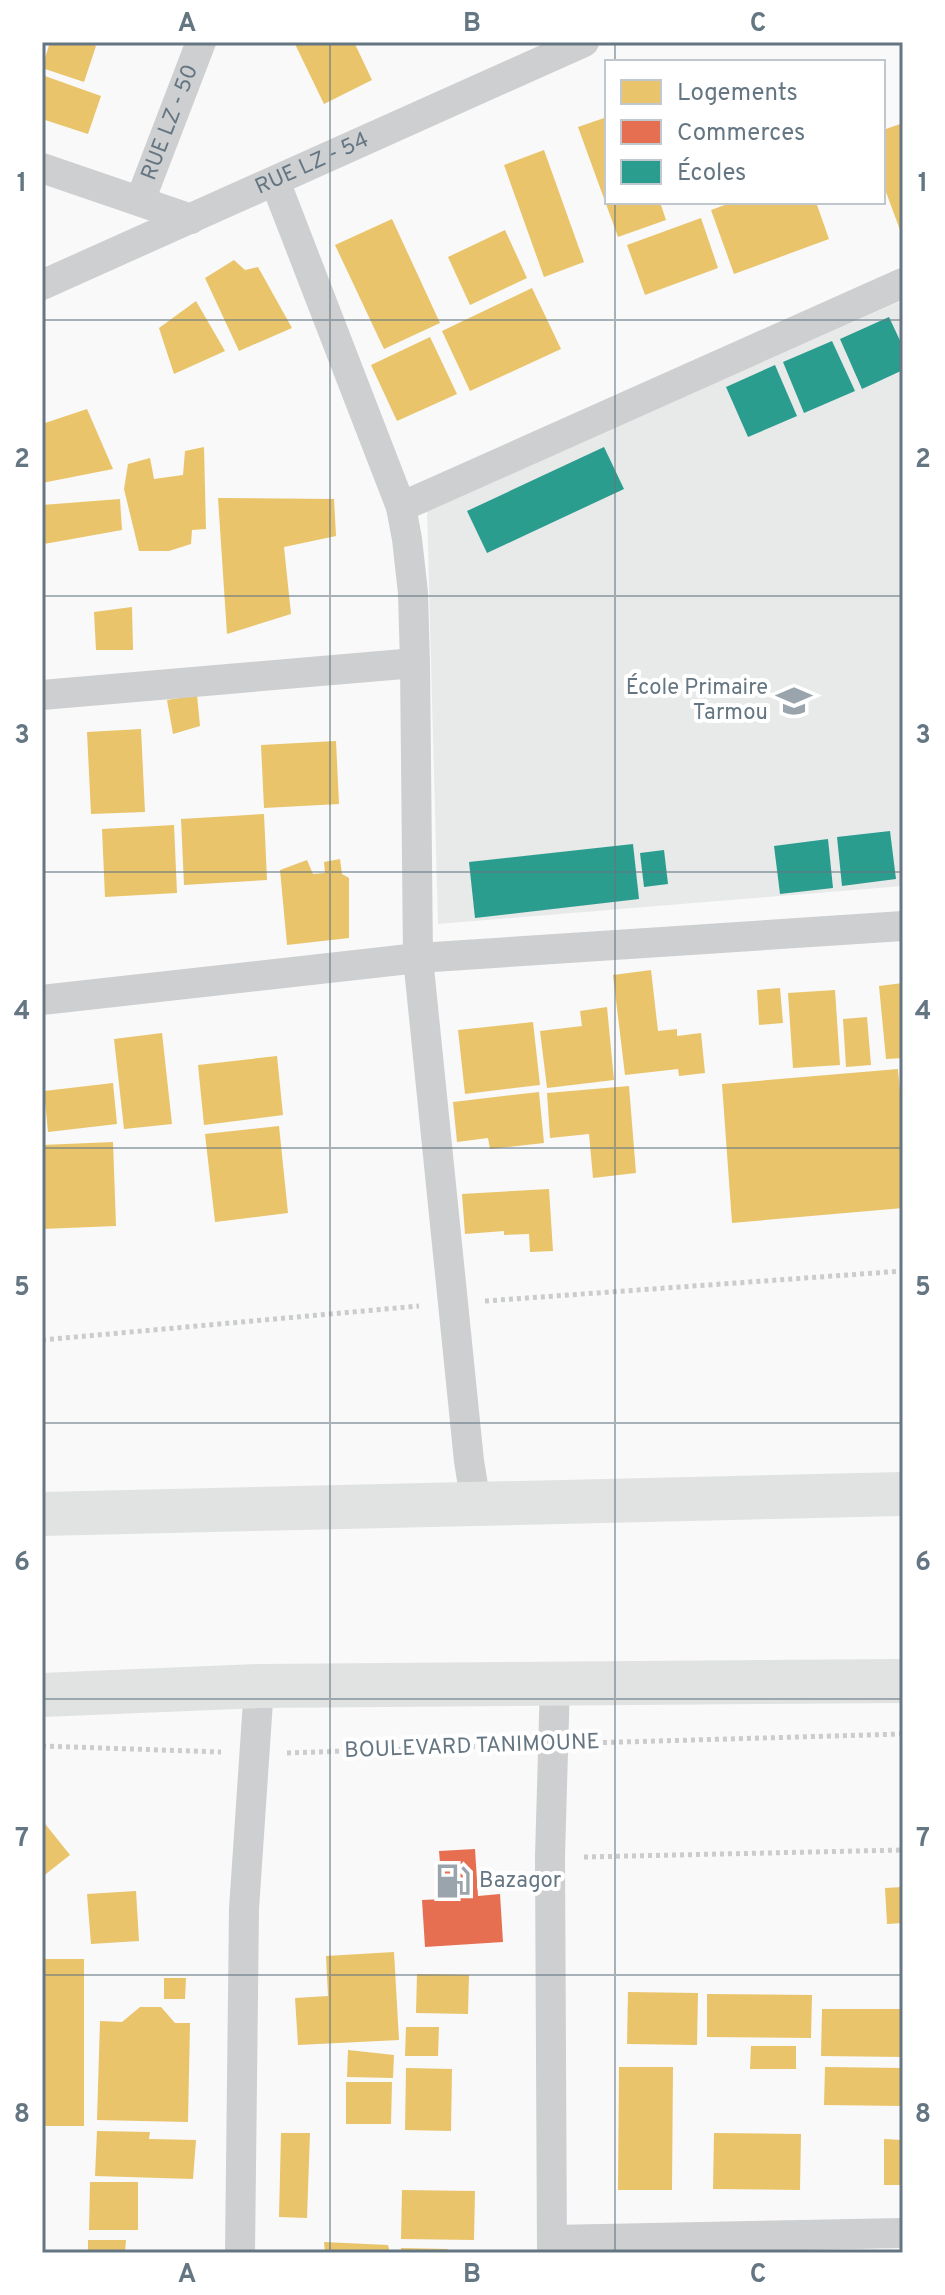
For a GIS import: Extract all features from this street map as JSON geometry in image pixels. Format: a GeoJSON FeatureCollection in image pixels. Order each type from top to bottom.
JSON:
{"type":"FeatureCollection","features":[{"type":"Feature","properties":{"kind":"main road"},"geometry":{"type":"LineString","coordinates":[[42,1514],[903,1494]]}},
{"type":"Feature","properties":{"kind":"main road"},"geometry":{"type":"LineString","coordinates":[[42,1695],[259,1686],[903,1681]]}},
{"type":"Feature","properties":{"kind":"street","name":"RUE LZ - 50"},"geometry":{"type":"LineString","coordinates":[[140,201],[201,42]]}},
{"type":"Feature","properties":{"kind":"street","name":"RUE LZ - 54"},"geometry":{"type":"LineString","coordinates":[[42,285],[584,42]]}},
{"type":"Feature","properties":{"kind":"street"},"geometry":{"type":"LineString","coordinates":[[42,168],[191,219]]}},
{"type":"Feature","properties":{"kind":"street"},"geometry":{"type":"LineString","coordinates":[[275,181],[401,507],[411,579],[415,663],[418,958],[464,1414],[476,1504]]}},
{"type":"Feature","properties":{"kind":"street"},"geometry":{"type":"LineString","coordinates":[[401,507],[903,283]]}},
{"type":"Feature","properties":{"kind":"street"},"geometry":{"type":"LineString","coordinates":[[42,695],[415,663]]}},
{"type":"Feature","properties":{"kind":"street"},"geometry":{"type":"LineString","coordinates":[[42,1000],[418,958],[903,926]]}},
{"type":"Feature","properties":{"kind":"street"},"geometry":{"type":"LineString","coordinates":[[555,1682],[550,1857],[552,2247],[842,2244],[903,2233]]}},
{"type":"Feature","properties":{"kind":"street"},"geometry":{"type":"LineString","coordinates":[[240,2253],[244,1909],[259,1686]]}},
{"type":"Feature","properties":{"kind":"path","name":"BOULEVARD TANIMOUNE"},"geometry":{"type":"LineString","coordinates":[[42,1746],[256,1754],[903,1734]]}},
{"type":"Feature","properties":{"kind":"path"},"geometry":{"type":"LineString","coordinates":[[550,1857],[903,1850]]}},
{"type":"Feature","properties":{"kind":"shaded area"},"geometry":{"type":"Polygon","coordinates":[[[903,300],[903,886],[438,924],[427,510],[903,300]]]}},
{"type":"Feature","properties":{"kind":"building: Logements"},"geometry":{"type":"Polygon","coordinates":[[[50,42],[85,42],[96,46],[84,82],[42,68],[50,42]]]}},
{"type":"Feature","properties":{"kind":"building: Logements"},"geometry":{"type":"Polygon","coordinates":[[[294,42],[354,42],[372,80],[324,104],[294,42]]]}},
{"type":"Feature","properties":{"kind":"building: Logements"},"geometry":{"type":"Polygon","coordinates":[[[42,75],[101,96],[88,134],[42,119],[42,75]]]}},
{"type":"Feature","properties":{"kind":"building: Logements"},"geometry":{"type":"Polygon","coordinates":[[[605,118],[605,201],[578,127],[605,118]]]}},
{"type":"Feature","properties":{"kind":"building: Logements"},"geometry":{"type":"Polygon","coordinates":[[[903,123],[903,238],[885,189],[885,129],[903,123]]]}},
{"type":"Feature","properties":{"kind":"building: Logements"},"geometry":{"type":"Polygon","coordinates":[[[544,150],[584,262],[544,277],[504,165],[544,150]]]}},
{"type":"Feature","properties":{"kind":"building: Logements"},"geometry":{"type":"Polygon","coordinates":[[[606,204],[661,204],[666,220],[618,237],[606,204]]]}},
{"type":"Feature","properties":{"kind":"building: Logements"},"geometry":{"type":"Polygon","coordinates":[[[728,204],[817,204],[829,239],[734,274],[711,210],[728,204]]]}},
{"type":"Feature","properties":{"kind":"building: Logements"},"geometry":{"type":"Polygon","coordinates":[[[701,218],[718,268],[645,295],[627,245],[701,218]]]}},
{"type":"Feature","properties":{"kind":"building: Logements"},"geometry":{"type":"Polygon","coordinates":[[[392,219],[440,323],[384,349],[335,245],[392,219]]]}},
{"type":"Feature","properties":{"kind":"building: Logements"},"geometry":{"type":"Polygon","coordinates":[[[505,230],[527,278],[470,305],[448,257],[505,230]]]}},
{"type":"Feature","properties":{"kind":"building: Logements"},"geometry":{"type":"Polygon","coordinates":[[[234,260],[245,270],[258,267],[292,328],[239,351],[205,278],[234,260]]]}},
{"type":"Feature","properties":{"kind":"building: Logements"},"geometry":{"type":"Polygon","coordinates":[[[532,288],[561,349],[470,391],[442,331],[532,288]]]}},
{"type":"Feature","properties":{"kind":"building: Logements"},"geometry":{"type":"Polygon","coordinates":[[[196,301],[225,351],[174,374],[159,328],[196,301]]]}},
{"type":"Feature","properties":{"kind":"building: Logements"},"geometry":{"type":"Polygon","coordinates":[[[430,337],[457,394],[397,421],[371,365],[430,337]]]}},
{"type":"Feature","properties":{"kind":"building: Logements"},"geometry":{"type":"Polygon","coordinates":[[[87,409],[113,469],[42,483],[42,424],[87,409]]]}},
{"type":"Feature","properties":{"kind":"building: Logements"},"geometry":{"type":"Polygon","coordinates":[[[204,447],[206,529],[192,530],[191,544],[169,551],[139,551],[124,489],[128,464],[150,458],[154,479],[183,475],[185,451],[204,447]]]}},
{"type":"Feature","properties":{"kind":"building: Logements"},"geometry":{"type":"Polygon","coordinates":[[[218,498],[334,499],[336,536],[284,547],[291,614],[227,634],[218,498]]]}},
{"type":"Feature","properties":{"kind":"building: Logements"},"geometry":{"type":"Polygon","coordinates":[[[120,499],[122,530],[44,544],[42,505],[120,499]]]}},
{"type":"Feature","properties":{"kind":"building: Logements"},"geometry":{"type":"Polygon","coordinates":[[[132,607],[133,650],[96,650],[94,612],[132,607]]]}},
{"type":"Feature","properties":{"kind":"building: Logements"},"geometry":{"type":"Polygon","coordinates":[[[197,695],[200,726],[173,734],[167,700],[197,695]]]}},
{"type":"Feature","properties":{"kind":"building: Logements"},"geometry":{"type":"Polygon","coordinates":[[[141,729],[145,812],[91,814],[87,732],[141,729]]]}},
{"type":"Feature","properties":{"kind":"building: Logements"},"geometry":{"type":"Polygon","coordinates":[[[336,741],[339,804],[264,808],[261,745],[336,741]]]}},
{"type":"Feature","properties":{"kind":"building: Logements"},"geometry":{"type":"Polygon","coordinates":[[[264,814],[267,880],[184,885],[181,819],[264,814]]]}},
{"type":"Feature","properties":{"kind":"building: Logements"},"geometry":{"type":"Polygon","coordinates":[[[174,825],[177,893],[105,897],[102,829],[174,825]]]}},
{"type":"Feature","properties":{"kind":"building: Logements"},"geometry":{"type":"Polygon","coordinates":[[[340,859],[342,874],[349,878],[349,938],[287,945],[280,870],[307,860],[313,874],[325,873],[324,862],[340,859]]]}},
{"type":"Feature","properties":{"kind":"building: Logements"},"geometry":{"type":"Polygon","coordinates":[[[651,970],[658,1031],[677,1029],[677,1036],[701,1033],[705,1073],[679,1076],[678,1069],[625,1075],[613,975],[651,970]]]}},
{"type":"Feature","properties":{"kind":"building: Logements"},"geometry":{"type":"Polygon","coordinates":[[[903,983],[903,1058],[886,1059],[879,986],[903,983]]]}},
{"type":"Feature","properties":{"kind":"building: Logements"},"geometry":{"type":"Polygon","coordinates":[[[780,988],[783,1023],[759,1025],[757,990],[780,988]]]}},
{"type":"Feature","properties":{"kind":"building: Logements"},"geometry":{"type":"Polygon","coordinates":[[[835,990],[840,1065],[793,1068],[788,993],[835,990]]]}},
{"type":"Feature","properties":{"kind":"building: Logements"},"geometry":{"type":"Polygon","coordinates":[[[607,1007],[614,1080],[547,1088],[540,1031],[582,1026],[580,1011],[607,1007]]]}},
{"type":"Feature","properties":{"kind":"building: Logements"},"geometry":{"type":"Polygon","coordinates":[[[867,1017],[871,1065],[846,1067],[843,1019],[867,1017]]]}},
{"type":"Feature","properties":{"kind":"building: Logements"},"geometry":{"type":"Polygon","coordinates":[[[533,1022],[540,1085],[465,1094],[458,1030],[533,1022]]]}},
{"type":"Feature","properties":{"kind":"building: Logements"},"geometry":{"type":"Polygon","coordinates":[[[162,1033],[172,1124],[124,1129],[114,1039],[162,1033]]]}},
{"type":"Feature","properties":{"kind":"building: Logements"},"geometry":{"type":"Polygon","coordinates":[[[277,1056],[283,1115],[204,1125],[198,1065],[277,1056]]]}},
{"type":"Feature","properties":{"kind":"building: Logements"},"geometry":{"type":"Polygon","coordinates":[[[898,1069],[903,1127],[903,1208],[732,1223],[722,1084],[898,1069]]]}},
{"type":"Feature","properties":{"kind":"building: Logements"},"geometry":{"type":"Polygon","coordinates":[[[113,1083],[117,1124],[48,1132],[44,1091],[113,1083]]]}},
{"type":"Feature","properties":{"kind":"building: Logements"},"geometry":{"type":"Polygon","coordinates":[[[629,1086],[636,1173],[593,1178],[589,1134],[550,1138],[547,1093],[629,1086]]]}},
{"type":"Feature","properties":{"kind":"building: Logements"},"geometry":{"type":"Polygon","coordinates":[[[539,1092],[544,1143],[490,1149],[488,1138],[457,1142],[453,1102],[539,1092]]]}},
{"type":"Feature","properties":{"kind":"building: Logements"},"geometry":{"type":"Polygon","coordinates":[[[279,1126],[288,1213],[215,1222],[205,1134],[279,1126]]]}},
{"type":"Feature","properties":{"kind":"building: Logements"},"geometry":{"type":"Polygon","coordinates":[[[113,1142],[116,1226],[42,1229],[42,1145],[113,1142]]]}},
{"type":"Feature","properties":{"kind":"building: Logements"},"geometry":{"type":"Polygon","coordinates":[[[549,1189],[553,1251],[530,1252],[529,1234],[504,1235],[504,1231],[465,1234],[462,1194],[549,1189]]]}},
{"type":"Feature","properties":{"kind":"building: Logements"},"geometry":{"type":"Polygon","coordinates":[[[42,1820],[70,1855],[42,1877],[42,1820]]]}},
{"type":"Feature","properties":{"kind":"building: Logements"},"geometry":{"type":"Polygon","coordinates":[[[903,1887],[903,1923],[887,1924],[885,1888],[903,1887]]]}},
{"type":"Feature","properties":{"kind":"building: Logements"},"geometry":{"type":"Polygon","coordinates":[[[136,1891],[139,1941],[91,1944],[87,1894],[136,1891]]]}},
{"type":"Feature","properties":{"kind":"building: Logements"},"geometry":{"type":"Polygon","coordinates":[[[394,1952],[399,2040],[298,2045],[295,1998],[328,1996],[326,1956],[394,1952]]]}},
{"type":"Feature","properties":{"kind":"building: Logements"},"geometry":{"type":"Polygon","coordinates":[[[42,1959],[84,1959],[84,2126],[42,2126],[42,1959]]]}},
{"type":"Feature","properties":{"kind":"building: Logements"},"geometry":{"type":"Polygon","coordinates":[[[417,1974],[469,1975],[468,2014],[416,2013],[417,1974]]]}},
{"type":"Feature","properties":{"kind":"building: Logements"},"geometry":{"type":"Polygon","coordinates":[[[164,1978],[186,1978],[185,1999],[164,1999],[164,1978]]]}},
{"type":"Feature","properties":{"kind":"building: Logements"},"geometry":{"type":"Polygon","coordinates":[[[628,1992],[698,1993],[697,2045],[627,2044],[628,1992]]]}},
{"type":"Feature","properties":{"kind":"building: Logements"},"geometry":{"type":"Polygon","coordinates":[[[707,1994],[812,1995],[811,2038],[707,2037],[707,1994]]]}},
{"type":"Feature","properties":{"kind":"building: Logements"},"geometry":{"type":"Polygon","coordinates":[[[140,2007],[161,2007],[175,2023],[190,2023],[188,2122],[97,2120],[100,2021],[122,2022],[140,2007]]]}},
{"type":"Feature","properties":{"kind":"building: Logements"},"geometry":{"type":"Polygon","coordinates":[[[822,2009],[903,2009],[903,2057],[821,2056],[822,2009]]]}},
{"type":"Feature","properties":{"kind":"building: Logements"},"geometry":{"type":"Polygon","coordinates":[[[406,2027],[439,2027],[438,2056],[405,2056],[406,2027]]]}},
{"type":"Feature","properties":{"kind":"building: Logements"},"geometry":{"type":"Polygon","coordinates":[[[751,2046],[796,2046],[796,2069],[750,2069],[751,2046]]]}},
{"type":"Feature","properties":{"kind":"building: Logements"},"geometry":{"type":"Polygon","coordinates":[[[348,2050],[394,2055],[393,2078],[347,2077],[348,2050]]]}},
{"type":"Feature","properties":{"kind":"building: Logements"},"geometry":{"type":"Polygon","coordinates":[[[619,2067],[673,2067],[672,2190],[618,2190],[619,2067]]]}},
{"type":"Feature","properties":{"kind":"building: Logements"},"geometry":{"type":"Polygon","coordinates":[[[825,2067],[903,2068],[903,2106],[824,2105],[825,2067]]]}},
{"type":"Feature","properties":{"kind":"building: Logements"},"geometry":{"type":"Polygon","coordinates":[[[406,2068],[452,2069],[451,2131],[405,2130],[406,2068]]]}},
{"type":"Feature","properties":{"kind":"building: Logements"},"geometry":{"type":"Polygon","coordinates":[[[346,2082],[392,2082],[391,2124],[346,2124],[346,2082]]]}},
{"type":"Feature","properties":{"kind":"building: Logements"},"geometry":{"type":"Polygon","coordinates":[[[97,2131],[150,2132],[149,2139],[196,2140],[193,2179],[95,2176],[97,2131]]]}},
{"type":"Feature","properties":{"kind":"building: Logements"},"geometry":{"type":"Polygon","coordinates":[[[281,2133],[310,2133],[307,2218],[279,2217],[281,2133]]]}},
{"type":"Feature","properties":{"kind":"building: Logements"},"geometry":{"type":"Polygon","coordinates":[[[714,2133],[801,2134],[800,2190],[713,2189],[714,2133]]]}},
{"type":"Feature","properties":{"kind":"building: Logements"},"geometry":{"type":"Polygon","coordinates":[[[884,2139],[903,2140],[903,2185],[884,2185],[884,2139]]]}},
{"type":"Feature","properties":{"kind":"building: Logements"},"geometry":{"type":"Polygon","coordinates":[[[90,2182],[138,2182],[138,2230],[89,2230],[90,2182]]]}},
{"type":"Feature","properties":{"kind":"building: Logements"},"geometry":{"type":"Polygon","coordinates":[[[402,2190],[475,2191],[474,2240],[401,2239],[402,2190]]]}},
{"type":"Feature","properties":{"kind":"building: Logements"},"geometry":{"type":"Polygon","coordinates":[[[88,2240],[126,2240],[125,2253],[88,2253],[88,2240]]]}},
{"type":"Feature","properties":{"kind":"building: Logements"},"geometry":{"type":"Polygon","coordinates":[[[324,2242],[388,2245],[390,2253],[325,2253],[324,2242]]]}},
{"type":"Feature","properties":{"kind":"building: Logements"},"geometry":{"type":"Polygon","coordinates":[[[401,2248],[448,2249],[448,2253],[401,2253],[401,2248]]]}},
{"type":"Feature","properties":{"kind":"building: Commerces"},"geometry":{"type":"Polygon","coordinates":[[[475,1849],[478,1896],[500,1894],[503,1942],[425,1947],[422,1900],[443,1899],[439,1851],[475,1849]]]}},
{"type":"Feature","properties":{"kind":"building: Écoles"},"geometry":{"type":"Polygon","coordinates":[[[889,317],[903,347],[903,370],[862,389],[840,339],[889,317]]]}},
{"type":"Feature","properties":{"kind":"building: Écoles"},"geometry":{"type":"Polygon","coordinates":[[[832,341],[855,391],[804,413],[783,362],[832,341]]]}},
{"type":"Feature","properties":{"kind":"building: Écoles"},"geometry":{"type":"Polygon","coordinates":[[[775,365],[797,416],[748,437],[726,387],[775,365]]]}},
{"type":"Feature","properties":{"kind":"building: Écoles"},"geometry":{"type":"Polygon","coordinates":[[[604,447],[624,489],[487,553],[467,511],[604,447]]]}},
{"type":"Feature","properties":{"kind":"building: Écoles"},"geometry":{"type":"Polygon","coordinates":[[[890,831],[896,879],[842,886],[837,837],[890,831]]]}},
{"type":"Feature","properties":{"kind":"building: Écoles"},"geometry":{"type":"Polygon","coordinates":[[[828,839],[833,888],[780,894],[774,846],[828,839]]]}},
{"type":"Feature","properties":{"kind":"building: Écoles"},"geometry":{"type":"Polygon","coordinates":[[[633,844],[639,899],[475,918],[469,862],[633,844]]]}},
{"type":"Feature","properties":{"kind":"building: Écoles"},"geometry":{"type":"Polygon","coordinates":[[[664,850],[668,884],[644,887],[640,853],[664,850]]]}},
{"type":"Feature","properties":{"kind":"place","name":"École Primaire Tarmou"},"geometry":{"type":"Point","coordinates":[794,701]}},
{"type":"Feature","properties":{"kind":"place","name":"Bazagor"},"geometry":{"type":"Point","coordinates":[453,1881]}}]}
